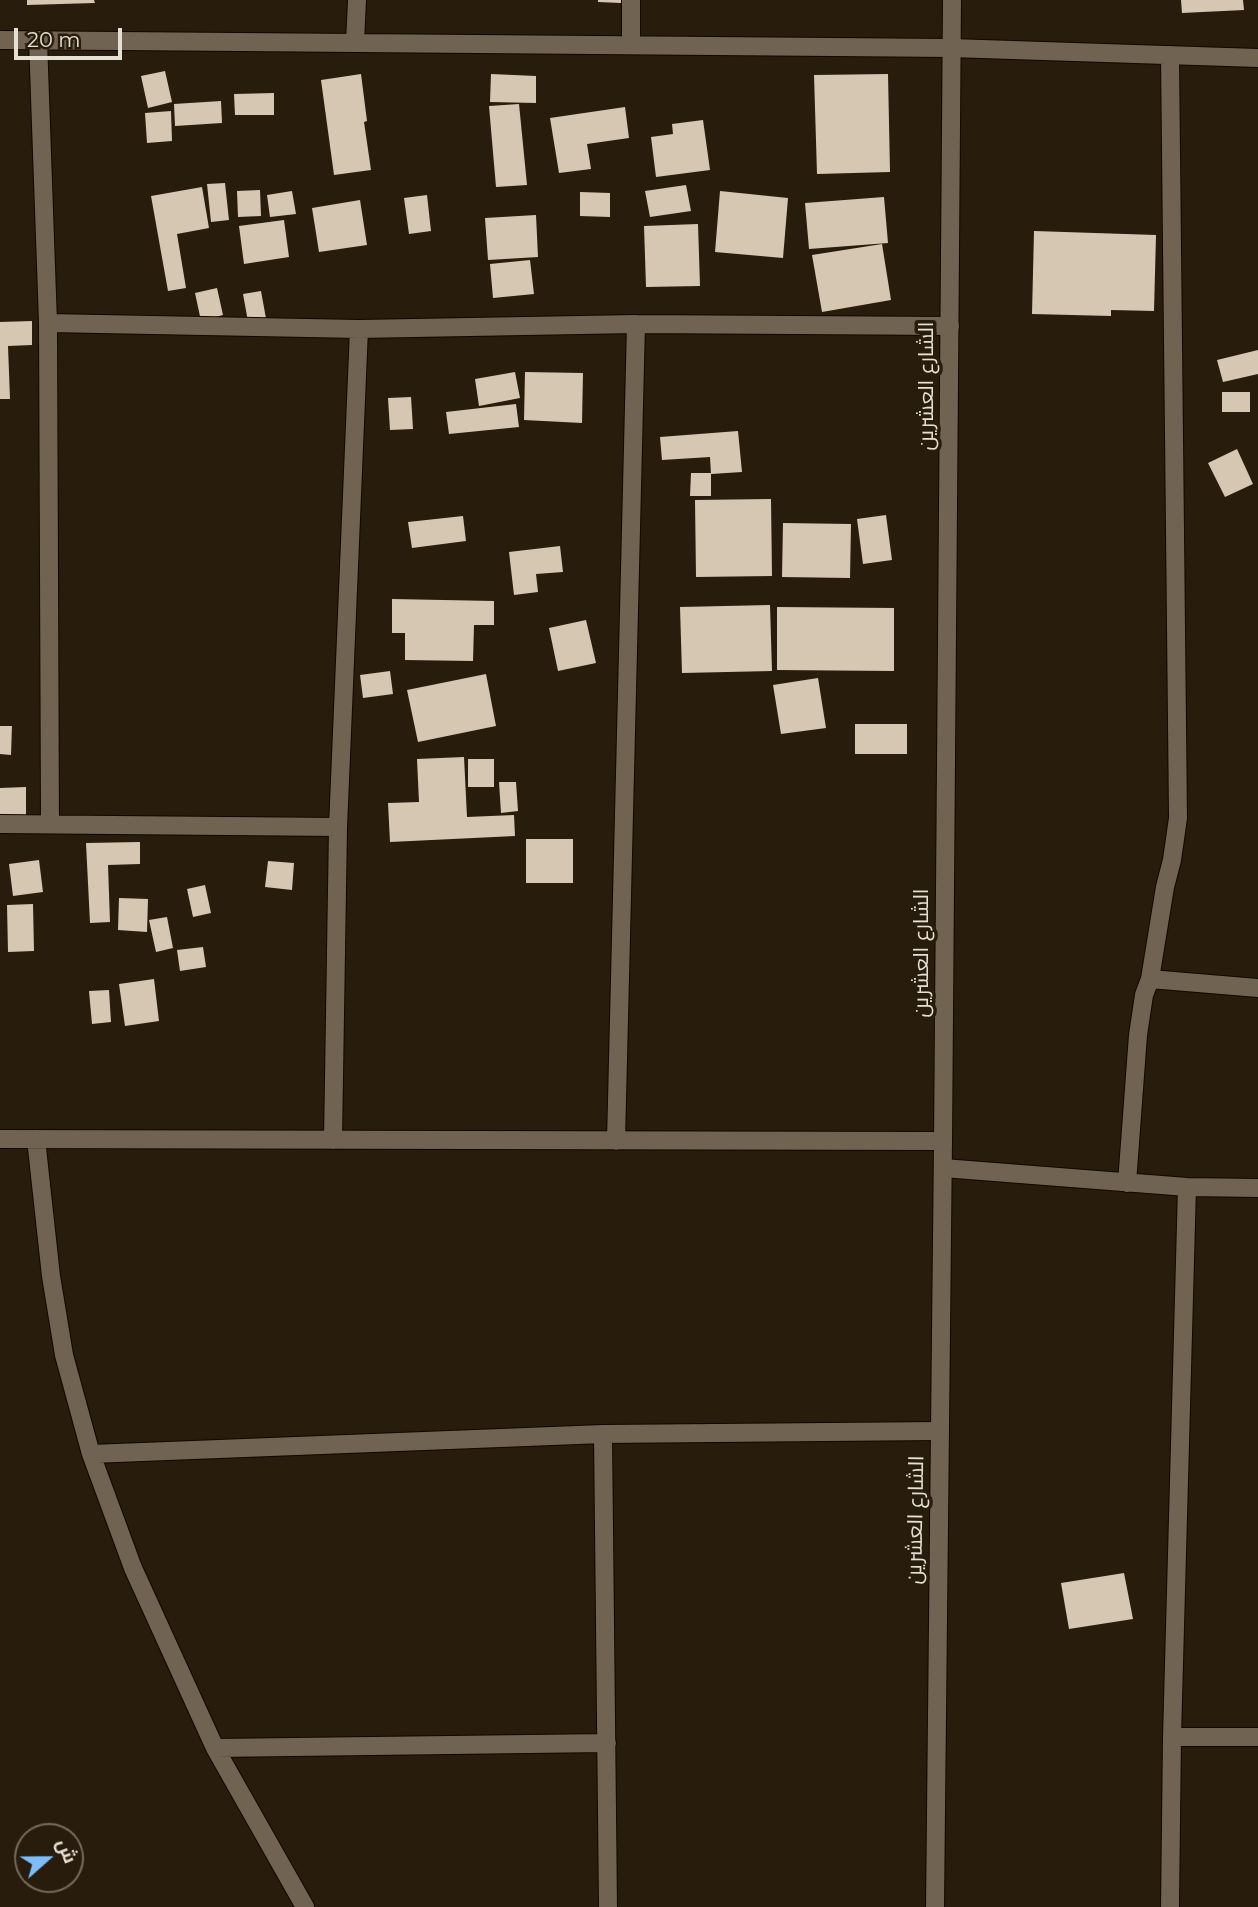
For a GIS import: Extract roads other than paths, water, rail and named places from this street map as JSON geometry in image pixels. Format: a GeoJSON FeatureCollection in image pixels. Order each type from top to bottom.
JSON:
{"type":"FeatureCollection","features":[{"type":"Feature","properties":{"kind":"street"},"geometry":{"type":"LineString","coordinates":[[355,43],[357,0]]}},
{"type":"Feature","properties":{"kind":"street"},"geometry":{"type":"LineString","coordinates":[[631,0],[631,45]]}},
{"type":"Feature","properties":{"kind":"street","name":"الشارع العشرين"},"geometry":{"type":"LineString","coordinates":[[934,1907],[943,1168],[951,0]]}},
{"type":"Feature","properties":{"kind":"street"},"geometry":{"type":"LineString","coordinates":[[0,40],[951,48],[1258,58]]}},
{"type":"Feature","properties":{"kind":"street"},"geometry":{"type":"LineString","coordinates":[[38,40],[48,323],[50,823]]}},
{"type":"Feature","properties":{"kind":"street"},"geometry":{"type":"LineString","coordinates":[[1127,1182],[1138,1035],[1178,818],[1170,55]]}},
{"type":"Feature","properties":{"kind":"street"},"geometry":{"type":"LineString","coordinates":[[48,323],[359,329],[636,324],[950,326]]}},
{"type":"Feature","properties":{"kind":"street"},"geometry":{"type":"LineString","coordinates":[[616,1141],[636,324]]}},
{"type":"Feature","properties":{"kind":"street"},"geometry":{"type":"LineString","coordinates":[[333,1140],[338,827],[359,329]]}},
{"type":"Feature","properties":{"kind":"street"},"geometry":{"type":"LineString","coordinates":[[0,824],[338,827]]}},
{"type":"Feature","properties":{"kind":"street"},"geometry":{"type":"LineString","coordinates":[[1150,979],[1258,988]]}},
{"type":"Feature","properties":{"kind":"street"},"geometry":{"type":"LineString","coordinates":[[0,1139],[943,1141]]}},
{"type":"Feature","properties":{"kind":"street"},"geometry":{"type":"LineString","coordinates":[[36,1139],[51,1276],[64,1355],[91,1454],[133,1568],[215,1748],[305,1907]]}},
{"type":"Feature","properties":{"kind":"street"},"geometry":{"type":"LineString","coordinates":[[943,1168],[1187,1187],[1258,1188]]}},
{"type":"Feature","properties":{"kind":"street"},"geometry":{"type":"LineString","coordinates":[[1170,1907],[1187,1187]]}},
{"type":"Feature","properties":{"kind":"street"},"geometry":{"type":"LineString","coordinates":[[91,1454],[603,1434],[940,1431]]}},
{"type":"Feature","properties":{"kind":"street"},"geometry":{"type":"LineString","coordinates":[[603,1434],[608,1907]]}},
{"type":"Feature","properties":{"kind":"street"},"geometry":{"type":"LineString","coordinates":[[1172,1737],[1258,1737]]}},
{"type":"Feature","properties":{"kind":"street"},"geometry":{"type":"LineString","coordinates":[[215,1748],[607,1743]]}}]}
